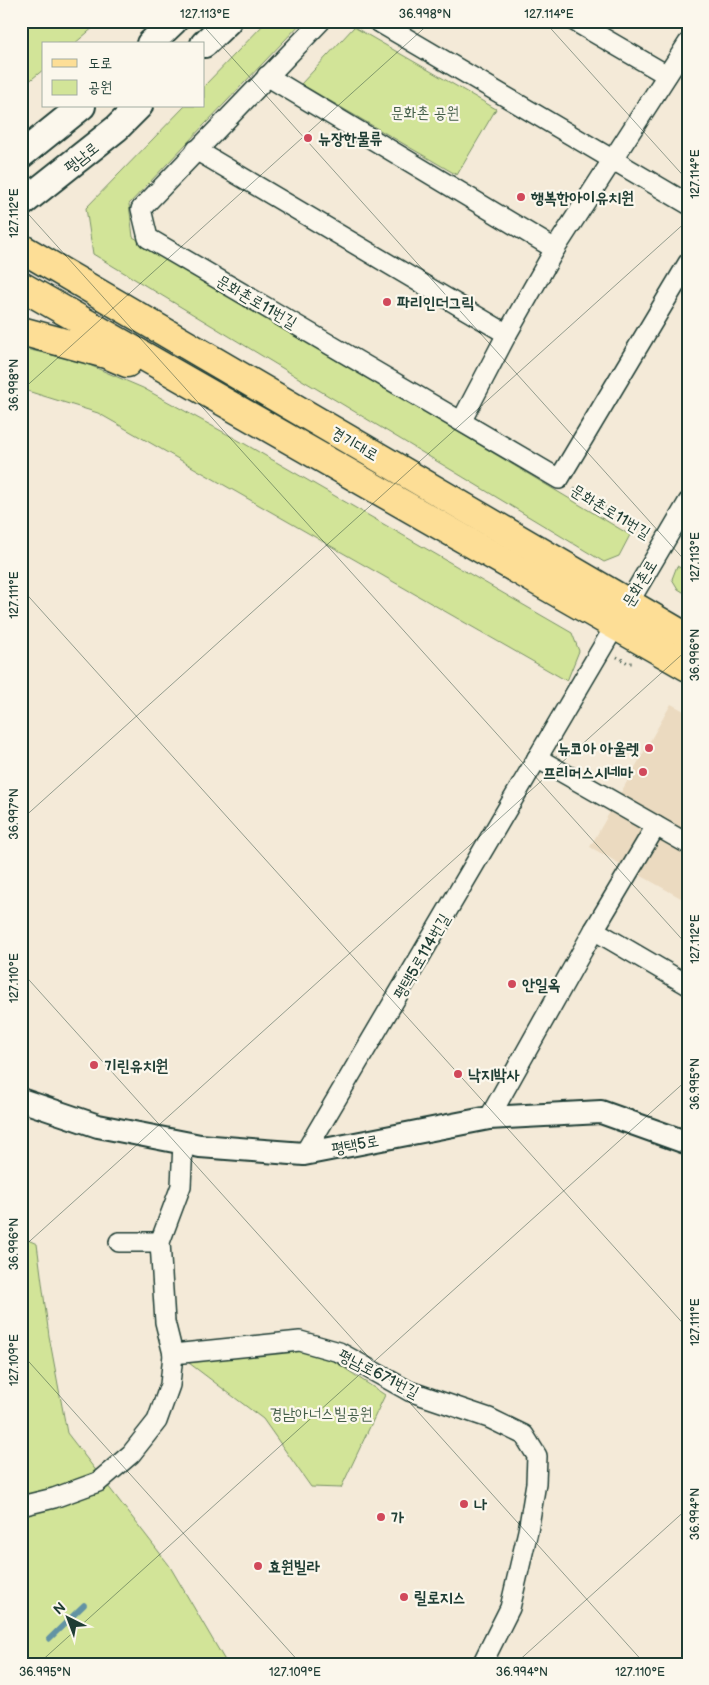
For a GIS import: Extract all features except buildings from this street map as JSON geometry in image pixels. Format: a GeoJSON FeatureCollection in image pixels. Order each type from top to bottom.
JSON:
{"type":"FeatureCollection","features":[{"type":"Feature","properties":{"kind":"main road"},"geometry":{"type":"LineString","coordinates":[[152,42],[174,21]]}},
{"type":"Feature","properties":{"kind":"main road"},"geometry":{"type":"LineString","coordinates":[[205,43],[228,21]]}},
{"type":"Feature","properties":{"kind":"main road"},"geometry":{"type":"LineString","coordinates":[[21,155],[80,108]]}},
{"type":"Feature","properties":{"kind":"main road","name":"평남로"},"geometry":{"type":"LineString","coordinates":[[21,204],[117,128],[137,108]]}},
{"type":"Feature","properties":{"kind":"main road","name":"경기대로"},"geometry":{"type":"LineString","coordinates":[[21,248],[621,614],[688,667]]}},
{"type":"Feature","properties":{"kind":"main road","name":"경기대로"},"geometry":{"type":"LineString","coordinates":[[21,286],[222,402],[621,614],[688,638]]}},
{"type":"Feature","properties":{"kind":"main road"},"geometry":{"type":"LineString","coordinates":[[21,331],[106,354],[160,378],[222,402]]}},
{"type":"Feature","properties":{"kind":"street","name":"문화촌로11번길"},"geometry":{"type":"LineString","coordinates":[[321,21],[196,150],[142,209],[148,238],[462,420],[559,479],[688,263]]}},
{"type":"Feature","properties":{"kind":"street"},"geometry":{"type":"LineString","coordinates":[[377,21],[611,161],[688,204]]}},
{"type":"Feature","properties":{"kind":"street"},"geometry":{"type":"LineString","coordinates":[[574,21],[667,74]]}},
{"type":"Feature","properties":{"kind":"street"},"geometry":{"type":"LineString","coordinates":[[462,420],[507,334],[555,249],[688,43]]}},
{"type":"Feature","properties":{"kind":"street"},"geometry":{"type":"LineString","coordinates":[[267,76],[555,249]]}},
{"type":"Feature","properties":{"kind":"street"},"geometry":{"type":"LineString","coordinates":[[196,150],[507,334]]}},
{"type":"Feature","properties":{"kind":"street","name":"문화촌로"},"geometry":{"type":"LineString","coordinates":[[621,614],[688,502]]}},
{"type":"Feature","properties":{"kind":"street","name":"평택5로114번길"},"geometry":{"type":"LineString","coordinates":[[304,1154],[621,614]]}},
{"type":"Feature","properties":{"kind":"street"},"geometry":{"type":"LineString","coordinates":[[537,758],[688,844]]}},
{"type":"Feature","properties":{"kind":"street"},"geometry":{"type":"LineString","coordinates":[[489,1118],[594,930],[656,826]]}},
{"type":"Feature","properties":{"kind":"street"},"geometry":{"type":"LineString","coordinates":[[594,930],[688,985]]}},
{"type":"Feature","properties":{"kind":"street","name":"평택5로"},"geometry":{"type":"LineString","coordinates":[[21,1100],[98,1126],[183,1143],[304,1154],[489,1118],[600,1112],[688,1143]]}},
{"type":"Feature","properties":{"kind":"street"},"geometry":{"type":"LineString","coordinates":[[21,1506],[54,1498],[98,1482],[131,1454],[157,1421],[170,1385],[174,1354],[165,1322],[160,1242],[181,1186],[183,1143]]}},
{"type":"Feature","properties":{"kind":"street"},"geometry":{"type":"LineString","coordinates":[[119,1242],[160,1242]]}},
{"type":"Feature","properties":{"kind":"street","name":"평남로671번길"},"geometry":{"type":"LineString","coordinates":[[174,1354],[300,1341],[339,1352],[409,1391],[489,1418],[524,1435],[537,1456],[536,1483],[528,1531],[510,1608],[482,1664]]}},
{"type":"Feature","properties":{"kind":"path","name":"문화촌로11번길"},"geometry":{"type":"LineString","coordinates":[[559,479],[663,543]]}},
{"type":"Feature","properties":{"kind":"shaded area"},"geometry":{"type":"Polygon","coordinates":[[[671,704],[688,713],[688,902],[590,847],[671,704]]]}},
{"type":"Feature","properties":{"kind":"green space"},"geometry":{"type":"Polygon","coordinates":[[[21,21],[101,21],[76,42],[42,42],[42,71],[21,88],[21,21]]]}},
{"type":"Feature","properties":{"kind":"green space"},"geometry":{"type":"Polygon","coordinates":[[[267,21],[303,21],[129,204],[133,237],[630,535],[619,556],[604,562],[93,254],[86,208],[183,108],[205,108],[205,85],[267,21]]]}},
{"type":"Feature","properties":{"kind":"green space","name":"문화촌 공원"},"geometry":{"type":"Polygon","coordinates":[[[354,27],[496,109],[457,175],[301,84],[354,27]]]}},
{"type":"Feature","properties":{"kind":"green space"},"geometry":{"type":"Polygon","coordinates":[[[21,348],[80,361],[143,388],[245,444],[572,633],[579,651],[567,681],[98,413],[21,389],[21,348]]]}},
{"type":"Feature","properties":{"kind":"green space"},"geometry":{"type":"Polygon","coordinates":[[[677,566],[688,572],[688,595],[678,589],[672,579],[677,566]]]}},
{"type":"Feature","properties":{"kind":"green space"},"geometry":{"type":"Polygon","coordinates":[[[21,1237],[37,1244],[49,1336],[67,1433],[169,1565],[227,1664],[21,1664],[21,1237]]]}},
{"type":"Feature","properties":{"kind":"green space","name":"경남아너스빌공원"},"geometry":{"type":"Polygon","coordinates":[[[300,1346],[320,1352],[385,1395],[341,1488],[311,1487],[263,1419],[189,1363],[300,1346]]]}},
{"type":"Feature","properties":{"kind":"waterway"},"geometry":{"type":"LineString","coordinates":[[49,1639],[84,1605]]}},
{"type":"Feature","properties":{"kind":"place","name":"뉴장한물류"},"geometry":{"type":"Point","coordinates":[308,138]}},
{"type":"Feature","properties":{"kind":"place","name":"행복한아이유치원"},"geometry":{"type":"Point","coordinates":[521,197]}},
{"type":"Feature","properties":{"kind":"place","name":"파리인더그릭"},"geometry":{"type":"Point","coordinates":[387,302]}},
{"type":"Feature","properties":{"kind":"place","name":"뉴코아 아울렛"},"geometry":{"type":"Point","coordinates":[649,748]}},
{"type":"Feature","properties":{"kind":"place","name":"프리머스시네마"},"geometry":{"type":"Point","coordinates":[643,772]}},
{"type":"Feature","properties":{"kind":"place","name":"안일옥"},"geometry":{"type":"Point","coordinates":[512,984]}},
{"type":"Feature","properties":{"kind":"place","name":"기린유치원"},"geometry":{"type":"Point","coordinates":[94,1065]}},
{"type":"Feature","properties":{"kind":"place","name":"낙지박사"},"geometry":{"type":"Point","coordinates":[458,1074]}},
{"type":"Feature","properties":{"kind":"place","name":"나"},"geometry":{"type":"Point","coordinates":[464,1504]}},
{"type":"Feature","properties":{"kind":"place","name":"가"},"geometry":{"type":"Point","coordinates":[381,1517]}},
{"type":"Feature","properties":{"kind":"place","name":"효원빌라"},"geometry":{"type":"Point","coordinates":[258,1566]}},
{"type":"Feature","properties":{"kind":"place","name":"릴로지스"},"geometry":{"type":"Point","coordinates":[404,1597]}}]}
